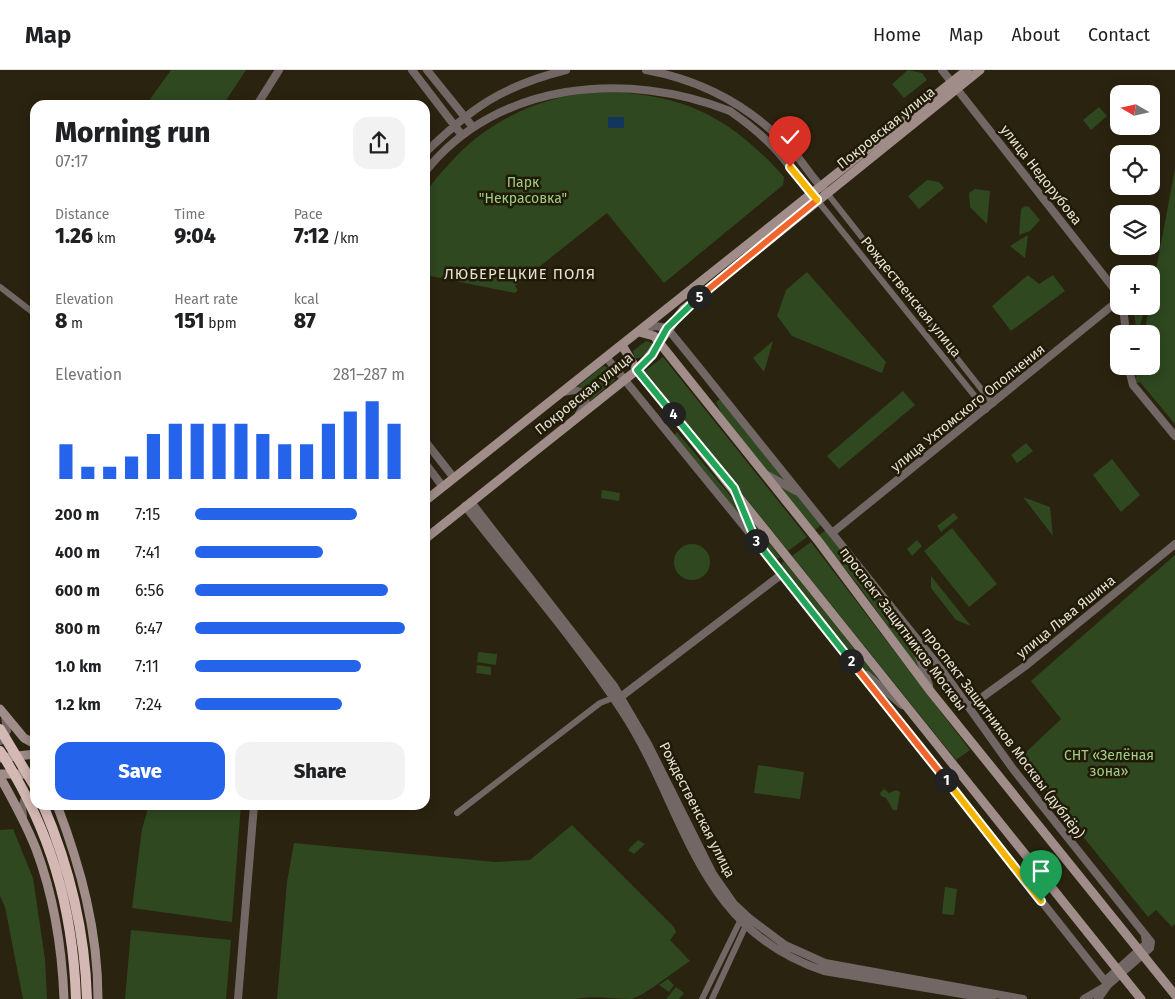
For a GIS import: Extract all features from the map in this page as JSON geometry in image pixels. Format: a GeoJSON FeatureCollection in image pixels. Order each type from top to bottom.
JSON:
{"type":"FeatureCollection","features":[{"type":"Feature","properties":{"kind":"highway"},"geometry":{"type":"LineString","coordinates":[[0,728],[30,779]]}},
{"type":"Feature","properties":{"kind":"highway"},"geometry":{"type":"LineString","coordinates":[[0,751],[30,804]]}},
{"type":"Feature","properties":{"kind":"highway"},"geometry":{"type":"LineString","coordinates":[[33,810],[54,865],[68,916],[76,999]]}},
{"type":"Feature","properties":{"kind":"highway"},"geometry":{"type":"LineString","coordinates":[[46,810],[66,862],[83,944],[87,999]]}},
{"type":"Feature","properties":{"kind":"main road","name":"Покровская улица"},"geometry":{"type":"LineString","coordinates":[[954,85],[967,70]]}},
{"type":"Feature","properties":{"kind":"main road","name":"Покровская улица"},"geometry":{"type":"LineString","coordinates":[[430,497],[606,357],[824,190],[954,85],[980,70]]}},
{"type":"Feature","properties":{"kind":"main road","name":"Покровская улица"},"geometry":{"type":"LineString","coordinates":[[430,535],[637,370],[652,355],[667,328],[684,309],[815,197]]}},
{"type":"Feature","properties":{"kind":"main road","name":"проспект Защитников Москвы"},"geometry":{"type":"LineString","coordinates":[[639,332],[650,334],[659,344],[819,542],[931,692],[1175,995]]}},
{"type":"Feature","properties":{"kind":"main road"},"geometry":{"type":"LineString","coordinates":[[622,345],[637,370],[734,488],[1141,999]]}},
{"type":"Feature","properties":{"kind":"main road"},"geometry":{"type":"LineString","coordinates":[[0,709],[24,738],[30,741]]}},
{"type":"Feature","properties":{"kind":"main road"},"geometry":{"type":"LineString","coordinates":[[17,730],[30,750]]}},
{"type":"Feature","properties":{"kind":"main road"},"geometry":{"type":"LineString","coordinates":[[0,758],[30,756]]}},
{"type":"Feature","properties":{"kind":"main road"},"geometry":{"type":"LineString","coordinates":[[30,774],[0,775],[36,848],[50,894],[60,947],[64,999]]}},
{"type":"Feature","properties":{"kind":"main road"},"geometry":{"type":"LineString","coordinates":[[58,810],[71,843],[90,911],[96,951],[98,999]]}},
{"type":"Feature","properties":{"kind":"street"},"geometry":{"type":"LineString","coordinates":[[260,100],[279,70]]}},
{"type":"Feature","properties":{"kind":"street"},"geometry":{"type":"LineString","coordinates":[[412,70],[461,134]]}},
{"type":"Feature","properties":{"kind":"street"},"geometry":{"type":"LineString","coordinates":[[427,70],[472,126]]}},
{"type":"Feature","properties":{"kind":"street"},"geometry":{"type":"LineString","coordinates":[[430,148],[464,116],[478,106],[513,87],[566,70]]}},
{"type":"Feature","properties":{"kind":"street"},"geometry":{"type":"LineString","coordinates":[[646,70],[680,78],[738,103],[755,115],[801,160],[994,404]]}},
{"type":"Feature","properties":{"kind":"street","name":"улица Недорубова"},"geometry":{"type":"LineString","coordinates":[[942,70],[1110,284]]}},
{"type":"Feature","properties":{"kind":"street"},"geometry":{"type":"LineString","coordinates":[[651,82],[682,90],[729,111],[776,150],[815,197]]}},
{"type":"Feature","properties":{"kind":"street"},"geometry":{"type":"LineString","coordinates":[[430,166],[461,134],[491,112],[546,88]]}},
{"type":"Feature","properties":{"kind":"street"},"geometry":{"type":"LineString","coordinates":[[437,142],[442,140],[445,143],[444,150]]}},
{"type":"Feature","properties":{"kind":"street"},"geometry":{"type":"LineString","coordinates":[[790,167],[796,168],[801,160]]}},
{"type":"Feature","properties":{"kind":"street","name":"Рождественская улица"},"geometry":{"type":"LineString","coordinates":[[815,197],[986,410]]}},
{"type":"Feature","properties":{"kind":"street"},"geometry":{"type":"LineString","coordinates":[[852,245],[861,238]]}},
{"type":"Feature","properties":{"kind":"street"},"geometry":{"type":"LineString","coordinates":[[0,287],[30,310]]}},
{"type":"Feature","properties":{"kind":"street","name":"улица Ухтомского Ополчения"},"geometry":{"type":"LineString","coordinates":[[832,533],[1110,308]]}},
{"type":"Feature","properties":{"kind":"street"},"geometry":{"type":"LineString","coordinates":[[1104,314],[1112,311],[1124,317],[1125,325]]}},
{"type":"Feature","properties":{"kind":"street"},"geometry":{"type":"LineString","coordinates":[[639,332],[655,326],[667,328]]}},
{"type":"Feature","properties":{"kind":"street","name":"проспект Защитников Москвы (дублёр)"},"geometry":{"type":"LineString","coordinates":[[667,328],[970,706],[1012,769],[1151,942],[1150,948],[1106,985]]}},
{"type":"Feature","properties":{"kind":"street"},"geometry":{"type":"LineString","coordinates":[[606,357],[752,536],[1106,985]]}},
{"type":"Feature","properties":{"kind":"street"},"geometry":{"type":"LineString","coordinates":[[1130,375],[1133,385],[1175,436]]}},
{"type":"Feature","properties":{"kind":"street"},"geometry":{"type":"LineString","coordinates":[[560,394],[574,390],[584,393],[586,403],[578,416]]}},
{"type":"Feature","properties":{"kind":"street"},"geometry":{"type":"LineString","coordinates":[[430,447],[454,478]]}},
{"type":"Feature","properties":{"kind":"street"},"geometry":{"type":"LineString","coordinates":[[430,468],[435,471],[438,469],[441,463],[439,458]]}},
{"type":"Feature","properties":{"kind":"street"},"geometry":{"type":"LineString","coordinates":[[430,470],[443,487]]}},
{"type":"Feature","properties":{"kind":"street"},"geometry":{"type":"LineString","coordinates":[[762,472],[800,493]]}},
{"type":"Feature","properties":{"kind":"street"},"geometry":{"type":"LineString","coordinates":[[734,488],[752,536]]}},
{"type":"Feature","properties":{"kind":"street","name":"Рождественская улица"},"geometry":{"type":"LineString","coordinates":[[468,504],[617,698],[648,744],[713,874],[744,920],[780,952],[824,971],[992,999]]}},
{"type":"Feature","properties":{"kind":"street","name":"улица Льва Яшина"},"geometry":{"type":"LineString","coordinates":[[970,706],[1034,659],[1175,544]]}},
{"type":"Feature","properties":{"kind":"street"},"geometry":{"type":"LineString","coordinates":[[457,813],[600,703],[617,698],[782,574]]}},
{"type":"Feature","properties":{"kind":"street"},"geometry":{"type":"LineString","coordinates":[[910,631],[931,692]]}},
{"type":"Feature","properties":{"kind":"street"},"geometry":{"type":"LineString","coordinates":[[855,666],[917,718]]}},
{"type":"Feature","properties":{"kind":"street"},"geometry":{"type":"LineString","coordinates":[[0,709],[6,718],[8,726],[5,737],[0,741]]}},
{"type":"Feature","properties":{"kind":"street"},"geometry":{"type":"LineString","coordinates":[[24,822],[22,804],[25,798],[30,796]]}},
{"type":"Feature","properties":{"kind":"street"},"geometry":{"type":"LineString","coordinates":[[238,999],[254,810]]}},
{"type":"Feature","properties":{"kind":"street"},"geometry":{"type":"LineString","coordinates":[[702,999],[744,920]]}},
{"type":"Feature","properties":{"kind":"street"},"geometry":{"type":"LineString","coordinates":[[712,999],[744,920]]}},
{"type":"Feature","properties":{"kind":"street","name":"Рождественская улица"},"geometry":{"type":"LineString","coordinates":[[744,920],[785,945],[825,963],[1024,999]]}},
{"type":"Feature","properties":{"kind":"street"},"geometry":{"type":"LineString","coordinates":[[1084,999],[1106,985],[1146,944],[1145,935]]}},
{"type":"Feature","properties":{"kind":"street"},"geometry":{"type":"LineString","coordinates":[[1098,999],[1106,985]]}},
{"type":"Feature","properties":{"kind":"green space"},"geometry":{"type":"Polygon","coordinates":[[[171,70],[246,70],[226,100],[150,100],[171,70]]]}},
{"type":"Feature","properties":{"kind":"green space"},"geometry":{"type":"Polygon","coordinates":[[[908,70],[922,73],[927,80],[904,98],[892,84],[908,70]]]}},
{"type":"Feature","properties":{"kind":"green space","name":"Парк \"Некрасовка\""},"geometry":{"type":"Polygon","coordinates":[[[592,92],[650,96],[699,110],[721,122],[763,155],[784,177],[783,185],[664,283],[607,213],[515,286],[518,290],[515,293],[430,276],[430,187],[436,179],[463,149],[496,124],[532,106],[571,95],[592,92]]]}},
{"type":"Feature","properties":{"kind":"green space"},"geometry":{"type":"Polygon","coordinates":[[[1099,107],[1107,116],[1091,130],[1083,120],[1099,107]]]}},
{"type":"Feature","properties":{"kind":"green space"},"geometry":{"type":"Polygon","coordinates":[[[1175,169],[1175,424],[1140,382],[1135,384],[1136,375],[1160,375],[1160,325],[1146,325],[1147,315],[1160,315],[1160,265],[1157,265],[1175,169]]]}},
{"type":"Feature","properties":{"kind":"green space"},"geometry":{"type":"Polygon","coordinates":[[[927,180],[939,182],[944,188],[919,209],[908,196],[927,180]]]}},
{"type":"Feature","properties":{"kind":"green space"},"geometry":{"type":"Polygon","coordinates":[[[975,189],[990,191],[987,224],[970,207],[969,193],[975,189]]]}},
{"type":"Feature","properties":{"kind":"green space"},"geometry":{"type":"Polygon","coordinates":[[[1025,206],[1029,207],[1040,220],[1030,231],[1019,235],[1021,209],[1025,206]]]}},
{"type":"Feature","properties":{"kind":"green space"},"geometry":{"type":"Polygon","coordinates":[[[1028,235],[1025,258],[1010,246],[1028,235]]]}},
{"type":"Feature","properties":{"kind":"green space"},"geometry":{"type":"Polygon","coordinates":[[[807,272],[886,362],[882,373],[792,336],[777,316],[786,290],[807,272]]]}},
{"type":"Feature","properties":{"kind":"green space"},"geometry":{"type":"Polygon","coordinates":[[[1028,275],[1039,284],[1053,275],[1065,291],[1011,331],[992,306],[1028,275]]]}},
{"type":"Feature","properties":{"kind":"green space"},"geometry":{"type":"Polygon","coordinates":[[[1134,315],[1143,315],[1140,325],[1136,325],[1134,315]]]}},
{"type":"Feature","properties":{"kind":"green space"},"geometry":{"type":"Polygon","coordinates":[[[646,341],[652,343],[652,350],[640,358],[635,358],[633,351],[646,341]]]}},
{"type":"Feature","properties":{"kind":"green space"},"geometry":{"type":"Polygon","coordinates":[[[773,341],[764,372],[753,358],[773,341]]]}},
{"type":"Feature","properties":{"kind":"green space"},"geometry":{"type":"Polygon","coordinates":[[[663,357],[807,537],[788,551],[645,371],[663,357]]]}},
{"type":"Feature","properties":{"kind":"green space"},"geometry":{"type":"Polygon","coordinates":[[[603,366],[607,367],[615,380],[590,401],[586,389],[577,387],[603,366]]]}},
{"type":"Feature","properties":{"kind":"green space"},"geometry":{"type":"Polygon","coordinates":[[[903,391],[915,405],[839,469],[827,456],[903,391]]]}},
{"type":"Feature","properties":{"kind":"green space"},"geometry":{"type":"Polygon","coordinates":[[[720,399],[792,486],[766,471],[722,415],[716,402],[720,399]]]}},
{"type":"Feature","properties":{"kind":"green space"},"geometry":{"type":"Polygon","coordinates":[[[677,432],[734,500],[743,523],[673,436],[677,432]]]}},
{"type":"Feature","properties":{"kind":"green space"},"geometry":{"type":"Polygon","coordinates":[[[1026,443],[1033,451],[1017,463],[1011,455],[1026,443]]]}},
{"type":"Feature","properties":{"kind":"green space"},"geometry":{"type":"Polygon","coordinates":[[[1112,459],[1140,495],[1121,512],[1093,475],[1112,459]]]}},
{"type":"Feature","properties":{"kind":"green space"},"geometry":{"type":"Polygon","coordinates":[[[777,484],[797,494],[821,525],[815,530],[777,484]]]}},
{"type":"Feature","properties":{"kind":"green space"},"geometry":{"type":"Polygon","coordinates":[[[602,490],[620,493],[619,501],[601,498],[602,490]]]}},
{"type":"Feature","properties":{"kind":"green space"},"geometry":{"type":"Polygon","coordinates":[[[1023,497],[1050,507],[1053,536],[1023,497]]]}},
{"type":"Feature","properties":{"kind":"green space"},"geometry":{"type":"Polygon","coordinates":[[[954,513],[958,518],[941,532],[937,526],[954,513]]]}},
{"type":"Feature","properties":{"kind":"green space"},"geometry":{"type":"Polygon","coordinates":[[[747,514],[780,557],[775,561],[753,534],[747,514]]]}},
{"type":"Feature","properties":{"kind":"green space"},"geometry":{"type":"Polygon","coordinates":[[[952,528],[997,584],[969,607],[924,551],[952,528]]]}},
{"type":"Feature","properties":{"kind":"green space"},"geometry":{"type":"Polygon","coordinates":[[[826,530],[908,632],[921,674],[859,586],[818,536],[826,530]]]}},
{"type":"Feature","properties":{"kind":"green space"},"geometry":{"type":"Polygon","coordinates":[[[917,540],[922,546],[912,556],[907,549],[917,540]]]}},
{"type":"Feature","properties":{"kind":"green space"},"geometry":{"type":"Polygon","coordinates":[[[811,542],[970,750],[956,760],[792,556],[811,542]]]}},
{"type":"Feature","properties":{"kind":"green space"},"geometry":{"type":"Polygon","coordinates":[[[692,544],[699,545],[705,549],[709,555],[709,569],[705,575],[699,579],[692,580],[685,579],[679,575],[675,569],[674,562],[675,555],[679,549],[685,545],[692,544]]]}},
{"type":"Feature","properties":{"kind":"green space","name":"СНТ «Зелёная зона»"},"geometry":{"type":"Polygon","coordinates":[[[1175,555],[1175,924],[1172,927],[1156,910],[1148,917],[1047,792],[1022,756],[1061,719],[1031,681],[1175,555]]]}},
{"type":"Feature","properties":{"kind":"green space"},"geometry":{"type":"Polygon","coordinates":[[[784,561],[888,691],[856,665],[778,567],[784,561]]]}},
{"type":"Feature","properties":{"kind":"green space"},"geometry":{"type":"Polygon","coordinates":[[[931,576],[971,626],[956,620],[931,588],[931,576]]]}},
{"type":"Feature","properties":{"kind":"green space"},"geometry":{"type":"Polygon","coordinates":[[[478,652],[497,654],[496,665],[477,662],[478,652]]]}},
{"type":"Feature","properties":{"kind":"green space"},"geometry":{"type":"Polygon","coordinates":[[[477,665],[491,667],[491,675],[476,673],[477,665]]]}},
{"type":"Feature","properties":{"kind":"green space"},"geometry":{"type":"Polygon","coordinates":[[[758,765],[804,772],[800,799],[754,793],[758,765]]]}},
{"type":"Feature","properties":{"kind":"green space"},"geometry":{"type":"Polygon","coordinates":[[[884,789],[889,793],[896,790],[900,792],[897,810],[893,810],[886,798],[881,796],[880,793],[884,789]]]}},
{"type":"Feature","properties":{"kind":"green space"},"geometry":{"type":"Polygon","coordinates":[[[148,810],[241,810],[232,922],[132,908],[142,829],[148,810]]]}},
{"type":"Feature","properties":{"kind":"green space"},"geometry":{"type":"Polygon","coordinates":[[[572,825],[674,927],[676,932],[670,940],[690,961],[643,994],[631,999],[597,997],[576,999],[277,999],[287,882],[294,843],[495,862],[530,860],[572,825]]]}},
{"type":"Feature","properties":{"kind":"green space"},"geometry":{"type":"Polygon","coordinates":[[[13,829],[33,878],[45,959],[47,999],[23,999],[5,907],[0,896],[0,830],[13,829]]]}},
{"type":"Feature","properties":{"kind":"green space"},"geometry":{"type":"Polygon","coordinates":[[[638,840],[645,844],[634,854],[628,850],[638,840]]]}},
{"type":"Feature","properties":{"kind":"green space"},"geometry":{"type":"Polygon","coordinates":[[[945,887],[957,889],[954,915],[942,914],[945,887]]]}},
{"type":"Feature","properties":{"kind":"green space"},"geometry":{"type":"Polygon","coordinates":[[[131,930],[231,940],[226,999],[125,999],[131,930]]]}},
{"type":"Feature","properties":{"kind":"green space"},"geometry":{"type":"Polygon","coordinates":[[[668,979],[674,985],[669,992],[659,985],[668,979]]]}},
{"type":"Feature","properties":{"kind":"green space"},"geometry":{"type":"Polygon","coordinates":[[[676,987],[684,993],[679,999],[666,999],[676,987]]]}},
{"type":"Feature","properties":{"kind":"water"},"geometry":{"type":"Polygon","coordinates":[[[608,117],[624,117],[624,128],[608,128],[608,117]]]}},
{"type":"Feature","properties":{"kind":"district","name":"ЛЮБЕРЕЦКИЕ ПОЛЯ"},"geometry":{"type":"Point","coordinates":[520,274]}},
{"type":"Feature","properties":{"kind":"route"},"geometry":{"type":"LineString","coordinates":[[790,167],[817,200],[684,309],[667,328],[652,355],[637,370],[734,488],[752,536],[1041,901]]}}]}
